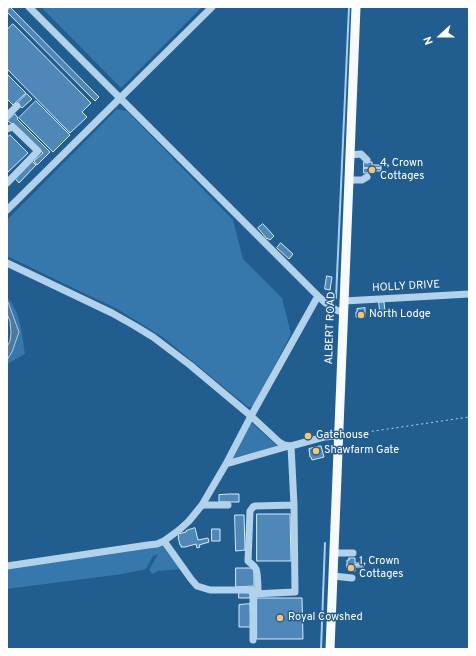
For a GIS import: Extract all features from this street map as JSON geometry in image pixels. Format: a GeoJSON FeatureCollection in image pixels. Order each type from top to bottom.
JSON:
{"type":"FeatureCollection","features":[{"type":"Feature","properties":{"kind":"main road","name":"ALBERT ROAD"},"geometry":{"type":"LineString","coordinates":[[330,649],[356,7]]}},
{"type":"Feature","properties":{"kind":"lane"},"geometry":{"type":"LineString","coordinates":[[29,7],[322,301],[337,312],[344,312]]}},
{"type":"Feature","properties":{"kind":"lane"},"geometry":{"type":"LineString","coordinates":[[7,210],[212,7]]}},
{"type":"Feature","properties":{"kind":"lane"},"geometry":{"type":"LineString","coordinates":[[7,116],[17,106]]}},
{"type":"Feature","properties":{"kind":"lane"},"geometry":{"type":"LineString","coordinates":[[7,129],[13,127],[38,152],[7,183]]}},
{"type":"Feature","properties":{"kind":"lane"},"geometry":{"type":"LineString","coordinates":[[350,155],[361,154],[367,160]]}},
{"type":"Feature","properties":{"kind":"lane"},"geometry":{"type":"LineString","coordinates":[[350,180],[362,180],[367,177]]}},
{"type":"Feature","properties":{"kind":"lane"},"geometry":{"type":"LineString","coordinates":[[7,263],[112,313],[135,326],[172,351],[251,416],[279,442],[284,445],[291,446]]}},
{"type":"Feature","properties":{"kind":"lane","name":"HOLLY DRIVE"},"geometry":{"type":"LineString","coordinates":[[344,301],[469,294]]}},
{"type":"Feature","properties":{"kind":"lane"},"geometry":{"type":"LineString","coordinates":[[7,566],[157,544],[164,541],[179,530],[189,521],[202,505],[318,296]]}},
{"type":"Feature","properties":{"kind":"lane"},"geometry":{"type":"LineString","coordinates":[[226,464],[324,437],[338,436]]}},
{"type":"Feature","properties":{"kind":"lane"},"geometry":{"type":"LineString","coordinates":[[164,541],[190,579],[198,586],[210,590],[253,590],[256,594],[295,592],[294,505],[291,446]]}},
{"type":"Feature","properties":{"kind":"lane"},"geometry":{"type":"LineString","coordinates":[[202,505],[228,505]]}},
{"type":"Feature","properties":{"kind":"lane"},"geometry":{"type":"LineString","coordinates":[[253,640],[256,570],[255,566],[248,562],[250,511],[255,506],[294,505]]}},
{"type":"Feature","properties":{"kind":"lane"},"geometry":{"type":"LineString","coordinates":[[334,553],[353,553]]}},
{"type":"Feature","properties":{"kind":"lane"},"geometry":{"type":"LineString","coordinates":[[333,576],[352,578]]}},
{"type":"Feature","properties":{"kind":"path"},"geometry":{"type":"LineString","coordinates":[[338,436],[469,417]]}},
{"type":"Feature","properties":{"kind":"shaded area"},"geometry":{"type":"Polygon","coordinates":[[[41,7],[202,7],[121,88],[41,7]]]}},
{"type":"Feature","properties":{"kind":"shaded area"},"geometry":{"type":"Polygon","coordinates":[[[117,109],[127,111],[233,220],[243,259],[282,298],[291,334],[253,407],[248,407],[164,338],[119,310],[7,256],[7,220],[117,109]]]}},
{"type":"Feature","properties":{"kind":"shaded area"},"geometry":{"type":"Polygon","coordinates":[[[7,297],[12,303],[18,317],[25,354],[7,364],[7,360],[12,352],[7,297]]]}},
{"type":"Feature","properties":{"kind":"shaded area"},"geometry":{"type":"Polygon","coordinates":[[[7,301],[19,332],[12,352],[7,360],[7,347],[10,341],[11,333],[10,321],[7,314],[7,301]]]}},
{"type":"Feature","properties":{"kind":"shaded area"},"geometry":{"type":"Polygon","coordinates":[[[251,422],[278,447],[233,458],[231,456],[251,422]]]}},
{"type":"Feature","properties":{"kind":"shaded area"},"geometry":{"type":"Polygon","coordinates":[[[165,544],[182,569],[158,571],[152,574],[149,570],[158,554],[153,556],[146,569],[122,574],[7,589],[7,567],[165,544]]]}},
{"type":"Feature","properties":{"kind":"building"},"geometry":{"type":"Polygon","coordinates":[[[10,7],[99,97],[95,101],[7,12],[10,7]]]}},
{"type":"Feature","properties":{"kind":"building"},"geometry":{"type":"Polygon","coordinates":[[[13,24],[91,103],[82,112],[87,117],[70,133],[7,69],[7,30],[13,24]]]}},
{"type":"Feature","properties":{"kind":"building"},"geometry":{"type":"Polygon","coordinates":[[[7,74],[26,93],[13,105],[7,99],[7,74]]]}},
{"type":"Feature","properties":{"kind":"building"},"geometry":{"type":"Polygon","coordinates":[[[27,94],[32,99],[22,108],[17,104],[27,94]]]}},
{"type":"Feature","properties":{"kind":"building"},"geometry":{"type":"Polygon","coordinates":[[[36,101],[70,135],[53,152],[19,118],[36,101]]]}},
{"type":"Feature","properties":{"kind":"building"},"geometry":{"type":"Polygon","coordinates":[[[15,114],[18,118],[17,119],[50,152],[37,165],[34,161],[43,153],[13,123],[12,124],[8,121],[15,114]]]}},
{"type":"Feature","properties":{"kind":"building"},"geometry":{"type":"Polygon","coordinates":[[[10,135],[28,153],[8,172],[7,138],[10,135]]]}},
{"type":"Feature","properties":{"kind":"building"},"geometry":{"type":"Polygon","coordinates":[[[31,160],[36,165],[19,183],[14,177],[31,160]]]}},
{"type":"Feature","properties":{"kind":"building"},"geometry":{"type":"Polygon","coordinates":[[[364,162],[372,162],[372,165],[381,165],[381,168],[364,168],[364,162]]]}},
{"type":"Feature","properties":{"kind":"building","name":"4, Crown Cottages"},"geometry":{"type":"Polygon","coordinates":[[[364,168],[381,168],[381,171],[364,173],[364,168]]]}},
{"type":"Feature","properties":{"kind":"building"},"geometry":{"type":"Polygon","coordinates":[[[263,224],[274,236],[270,240],[267,239],[258,228],[263,224]]]}},
{"type":"Feature","properties":{"kind":"building"},"geometry":{"type":"Polygon","coordinates":[[[281,243],[293,254],[289,259],[277,248],[281,243]]]}},
{"type":"Feature","properties":{"kind":"building"},"geometry":{"type":"Polygon","coordinates":[[[327,276],[332,277],[330,290],[325,289],[327,276]]]}},
{"type":"Feature","properties":{"kind":"building"},"geometry":{"type":"Polygon","coordinates":[[[379,302],[384,302],[385,311],[380,311],[379,302]]]}},
{"type":"Feature","properties":{"kind":"building","name":"North Lodge"},"geometry":{"type":"Polygon","coordinates":[[[365,308],[365,317],[356,317],[357,309],[365,308]]]}},
{"type":"Feature","properties":{"kind":"building","name":"Shawfarm Gate"},"geometry":{"type":"Polygon","coordinates":[[[321,446],[324,457],[312,460],[309,449],[321,446]]]}},
{"type":"Feature","properties":{"kind":"building"},"geometry":{"type":"Polygon","coordinates":[[[239,494],[239,502],[219,502],[219,495],[239,494]]]}},
{"type":"Feature","properties":{"kind":"building"},"geometry":{"type":"Polygon","coordinates":[[[257,514],[290,514],[291,561],[257,561],[257,514]]]}},
{"type":"Feature","properties":{"kind":"building"},"geometry":{"type":"Polygon","coordinates":[[[235,515],[244,515],[245,550],[236,551],[235,515]]]}},
{"type":"Feature","properties":{"kind":"building"},"geometry":{"type":"Polygon","coordinates":[[[195,528],[198,540],[208,538],[209,542],[199,545],[200,547],[197,548],[196,544],[181,547],[178,534],[195,528]]]}},
{"type":"Feature","properties":{"kind":"building"},"geometry":{"type":"Polygon","coordinates":[[[212,529],[220,529],[220,541],[212,541],[212,529]]]}},
{"type":"Feature","properties":{"kind":"building","name":"1, Crown Cottages"},"geometry":{"type":"Polygon","coordinates":[[[349,558],[355,558],[355,563],[364,563],[364,565],[347,565],[347,560],[349,560],[349,558]]]}},
{"type":"Feature","properties":{"kind":"building","name":"1, Crown Cottages"},"geometry":{"type":"Polygon","coordinates":[[[347,565],[364,565],[364,567],[355,567],[355,571],[349,571],[347,565]]]}},
{"type":"Feature","properties":{"kind":"building"},"geometry":{"type":"Polygon","coordinates":[[[236,568],[254,568],[254,586],[236,587],[236,568]]]}},
{"type":"Feature","properties":{"kind":"building"},"geometry":{"type":"Polygon","coordinates":[[[239,592],[250,593],[250,598],[239,598],[239,592]]]}},
{"type":"Feature","properties":{"kind":"building","name":"Royal Cowshed"},"geometry":{"type":"Polygon","coordinates":[[[257,598],[302,598],[303,639],[257,639],[257,598]]]}},
{"type":"Feature","properties":{"kind":"building"},"geometry":{"type":"Polygon","coordinates":[[[250,604],[251,627],[239,627],[239,605],[250,604]]]}},
{"type":"Feature","properties":{"kind":"waterway"},"geometry":{"type":"LineString","coordinates":[[336,298],[349,7]]}},
{"type":"Feature","properties":{"kind":"waterway"},"geometry":{"type":"LineString","coordinates":[[321,649],[325,543]]}},
{"type":"Feature","properties":{"kind":"place","name":"4, Crown Cottages"},"geometry":{"type":"Point","coordinates":[372,170]}},
{"type":"Feature","properties":{"kind":"place","name":"North Lodge"},"geometry":{"type":"Point","coordinates":[361,315]}},
{"type":"Feature","properties":{"kind":"place","name":"Gatehouse"},"geometry":{"type":"Point","coordinates":[308,436]}},
{"type":"Feature","properties":{"kind":"place","name":"Shawfarm Gate"},"geometry":{"type":"Point","coordinates":[316,451]}},
{"type":"Feature","properties":{"kind":"place","name":"1, Crown Cottages"},"geometry":{"type":"Point","coordinates":[351,568]}},
{"type":"Feature","properties":{"kind":"place","name":"Royal Cowshed"},"geometry":{"type":"Point","coordinates":[280,618]}}]}
